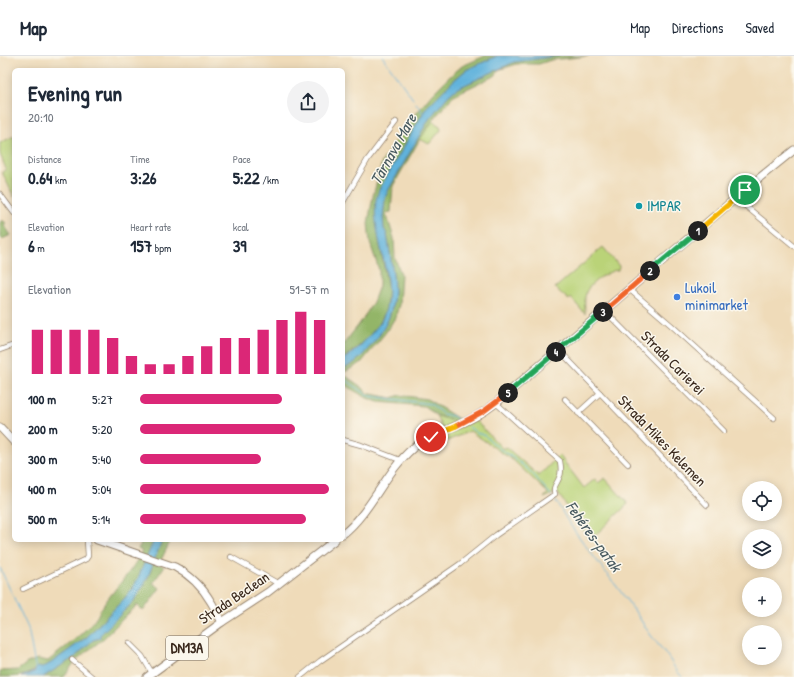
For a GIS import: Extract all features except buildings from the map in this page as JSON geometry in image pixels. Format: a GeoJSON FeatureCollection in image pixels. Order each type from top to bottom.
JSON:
{"type":"FeatureCollection","features":[{"type":"Feature","properties":{"kind":"main road"},"geometry":{"type":"LineString","coordinates":[[345,532],[357,519],[400,460],[413,448],[423,441],[469,420],[496,403],[794,150]]}},
{"type":"Feature","properties":{"kind":"main road"},"geometry":{"type":"LineString","coordinates":[[0,427],[12,440]]}},
{"type":"Feature","properties":{"kind":"main road"},"geometry":{"type":"LineString","coordinates":[[103,542],[175,567],[193,579],[212,603],[222,622]]}},
{"type":"Feature","properties":{"kind":"main road","name":"Strada Beclean"},"geometry":{"type":"LineString","coordinates":[[150,675],[222,622],[279,584],[332,542]]}},
{"type":"Feature","properties":{"kind":"street"},"geometry":{"type":"LineString","coordinates":[[345,199],[370,155],[396,122]]}},
{"type":"Feature","properties":{"kind":"street"},"geometry":{"type":"LineString","coordinates":[[0,194],[12,211]]}},
{"type":"Feature","properties":{"kind":"street"},"geometry":{"type":"LineString","coordinates":[[736,198],[794,246]]}},
{"type":"Feature","properties":{"kind":"street"},"geometry":{"type":"LineString","coordinates":[[629,289],[774,418]]}},
{"type":"Feature","properties":{"kind":"street","name":"Strada Carierei"},"geometry":{"type":"LineString","coordinates":[[605,311],[724,431]]}},
{"type":"Feature","properties":{"kind":"street"},"geometry":{"type":"LineString","coordinates":[[0,350],[12,346]]}},
{"type":"Feature","properties":{"kind":"street","name":"Strada Mikes Kelemen"},"geometry":{"type":"LineString","coordinates":[[559,350],[707,505]]}},
{"type":"Feature","properties":{"kind":"street","name":"Strada Mikes Kelemen"},"geometry":{"type":"LineString","coordinates":[[578,413],[600,393]]}},
{"type":"Feature","properties":{"kind":"street"},"geometry":{"type":"LineString","coordinates":[[566,399],[628,464]]}},
{"type":"Feature","properties":{"kind":"street"},"geometry":{"type":"LineString","coordinates":[[300,677],[320,661],[460,564],[496,535],[555,494],[553,491],[560,477],[560,461],[496,403]]}},
{"type":"Feature","properties":{"kind":"street"},"geometry":{"type":"LineString","coordinates":[[345,441],[400,460]]}},
{"type":"Feature","properties":{"kind":"street"},"geometry":{"type":"LineString","coordinates":[[23,589],[86,559],[88,556],[87,542]]}},
{"type":"Feature","properties":{"kind":"street"},"geometry":{"type":"LineString","coordinates":[[231,557],[279,584]]}},
{"type":"Feature","properties":{"kind":"street"},"geometry":{"type":"LineString","coordinates":[[129,643],[142,656],[150,675]]}},
{"type":"Feature","properties":{"kind":"street"},"geometry":{"type":"LineString","coordinates":[[72,660],[92,677]]}},
{"type":"Feature","properties":{"kind":"green space"},"geometry":{"type":"Polygon","coordinates":[[[485,56],[497,56],[466,70],[426,108],[380,188],[376,215],[388,288],[386,309],[380,323],[365,341],[345,357],[345,342],[363,319],[373,302],[379,286],[379,270],[370,243],[368,223],[382,162],[403,129],[433,93],[462,66],[485,56]]]}},
{"type":"Feature","properties":{"kind":"green space"},"geometry":{"type":"Polygon","coordinates":[[[559,56],[588,56],[551,60],[539,64],[517,64],[498,70],[496,75],[454,95],[437,115],[420,139],[393,186],[391,212],[386,213],[394,238],[395,258],[401,274],[399,305],[395,318],[386,332],[361,363],[345,372],[345,368],[360,358],[383,330],[393,304],[394,291],[392,264],[383,218],[385,198],[389,189],[429,119],[448,96],[456,89],[514,62],[559,56]]]}},
{"type":"Feature","properties":{"kind":"green space"},"geometry":{"type":"Polygon","coordinates":[[[432,121],[440,126],[441,130],[429,144],[420,139],[432,121]]]}},
{"type":"Feature","properties":{"kind":"green space"},"geometry":{"type":"Polygon","coordinates":[[[12,137],[12,193],[2,172],[6,169],[0,154],[0,143],[12,137]]]}},
{"type":"Feature","properties":{"kind":"green space"},"geometry":{"type":"Polygon","coordinates":[[[2,220],[6,223],[4,225],[11,235],[2,239],[0,237],[0,223],[2,220]]]}},
{"type":"Feature","properties":{"kind":"green space"},"geometry":{"type":"Polygon","coordinates":[[[603,247],[619,266],[618,270],[605,275],[588,288],[585,297],[585,314],[571,298],[569,300],[555,288],[603,247]]]}},
{"type":"Feature","properties":{"kind":"green space"},"geometry":{"type":"Polygon","coordinates":[[[345,375],[363,388],[367,393],[392,398],[400,395],[427,399],[462,421],[457,423],[436,415],[424,406],[378,402],[367,398],[345,385],[345,375]]]}},
{"type":"Feature","properties":{"kind":"green space"},"geometry":{"type":"Polygon","coordinates":[[[436,415],[457,423],[471,416],[503,449],[506,447],[539,476],[559,455],[584,488],[595,479],[598,483],[605,478],[628,504],[590,540],[557,492],[544,498],[548,493],[514,461],[470,431],[447,441],[436,415]]]}},
{"type":"Feature","properties":{"kind":"green space"},"geometry":{"type":"Polygon","coordinates":[[[142,542],[153,542],[132,589],[87,637],[42,668],[38,667],[25,675],[0,677],[0,671],[18,670],[27,663],[38,659],[48,661],[86,629],[96,619],[106,601],[133,567],[142,551],[138,549],[142,542]]]}},
{"type":"Feature","properties":{"kind":"green space"},"geometry":{"type":"Polygon","coordinates":[[[161,542],[170,542],[159,564],[164,567],[153,583],[160,588],[143,611],[137,605],[103,639],[76,660],[64,677],[43,677],[75,657],[93,640],[98,639],[100,635],[133,602],[148,577],[161,542]]]}},
{"type":"Feature","properties":{"kind":"water"},"geometry":{"type":"Polygon","coordinates":[[[497,56],[559,56],[514,62],[456,89],[448,96],[429,119],[385,198],[383,218],[384,229],[387,234],[392,264],[394,291],[393,304],[389,317],[383,330],[373,343],[360,358],[345,368],[345,358],[354,352],[370,335],[380,323],[386,309],[388,294],[387,279],[375,215],[378,192],[426,108],[466,70],[497,56]]]}},
{"type":"Feature","properties":{"kind":"water"},"geometry":{"type":"Polygon","coordinates":[[[153,542],[161,542],[148,577],[142,588],[133,602],[100,635],[100,638],[93,640],[75,657],[43,677],[21,677],[34,672],[38,667],[42,668],[51,663],[87,637],[124,599],[138,578],[153,542]]]}},
{"type":"Feature","properties":{"kind":"waterway"},"geometry":{"type":"LineString","coordinates":[[382,56],[413,99]]}},
{"type":"Feature","properties":{"kind":"waterway","name":"Târnava Mare"},"geometry":{"type":"LineString","coordinates":[[416,103],[423,113]]}},
{"type":"Feature","properties":{"kind":"waterway","name":"Fehéres-patak"},"geometry":{"type":"LineString","coordinates":[[345,379],[369,396],[431,404],[443,414],[453,416],[460,421]]}},
{"type":"Feature","properties":{"kind":"waterway","name":"Fehéres-patak"},"geometry":{"type":"LineString","coordinates":[[469,427],[477,433],[484,435],[500,449],[519,462],[532,473],[551,495]]}},
{"type":"Feature","properties":{"kind":"waterway","name":"Fehéres-patak"},"geometry":{"type":"LineString","coordinates":[[553,497],[571,526],[682,677]]}},
{"type":"Feature","properties":{"kind":"waterway"},"geometry":{"type":"LineString","coordinates":[[0,568],[28,628],[36,670]]}},
{"type":"Feature","properties":{"kind":"place","name":"IMPAR"},"geometry":{"type":"Point","coordinates":[639,206]}},
{"type":"Feature","properties":{"kind":"place","name":"Lukoil minimarket"},"geometry":{"type":"Point","coordinates":[677,297]}},
{"type":"Feature","properties":{"kind":"route"},"geometry":{"type":"LineString","coordinates":[[431,437],[469,420],[496,403],[745,190]]}}]}
